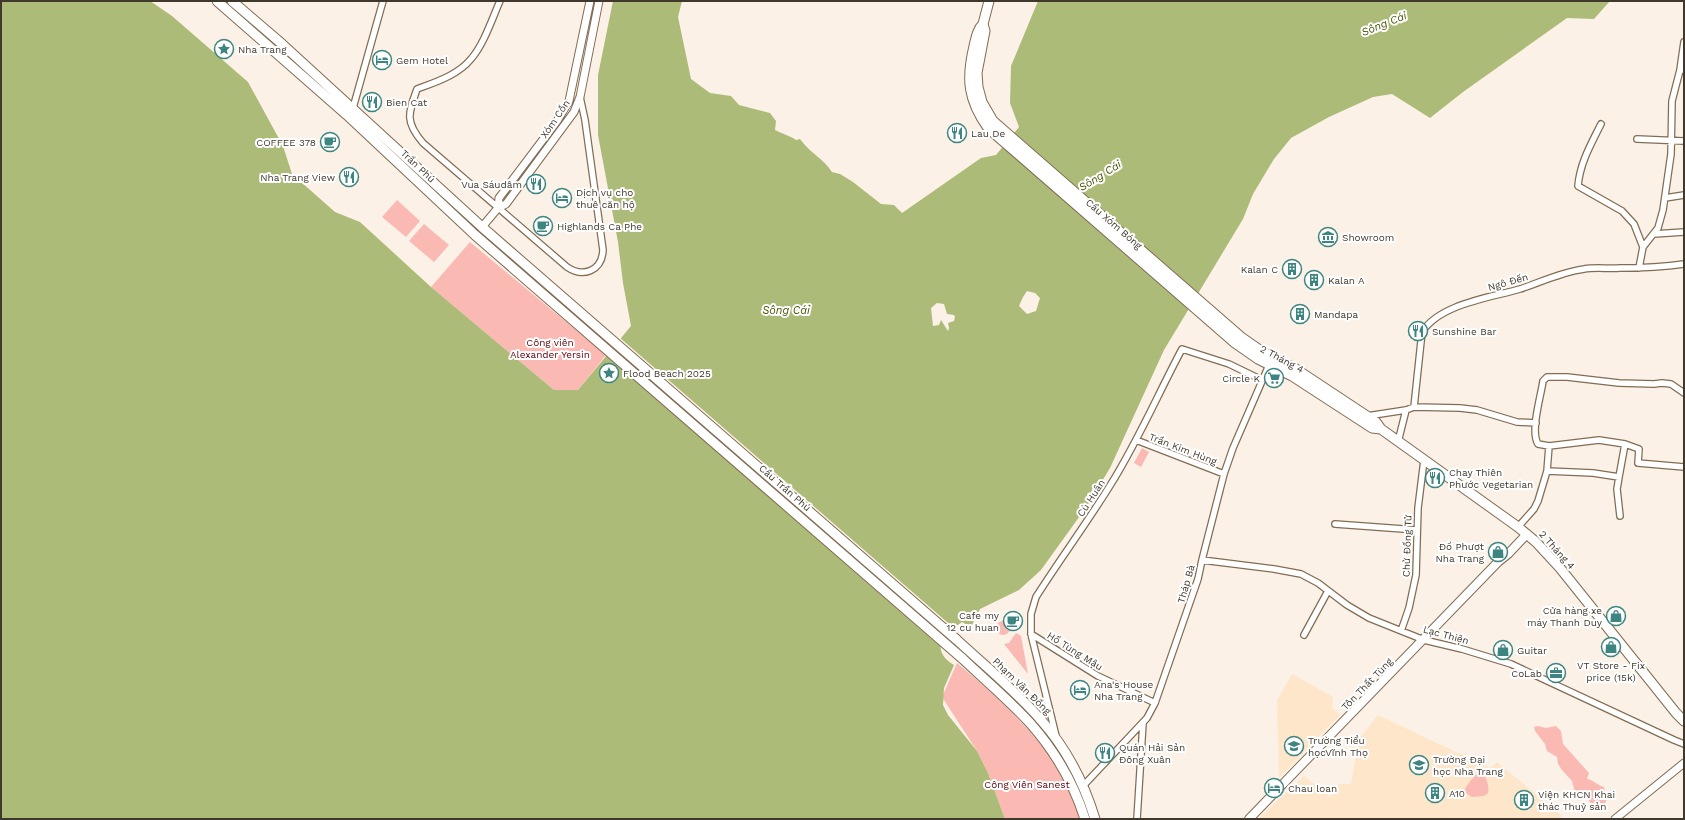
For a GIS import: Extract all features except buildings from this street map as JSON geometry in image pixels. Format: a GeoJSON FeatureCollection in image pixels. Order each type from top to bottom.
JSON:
{"type":"FeatureCollection","features":[{"type":"Feature","properties":{"kind":"main road","name":"Trần Phú"},"geometry":{"type":"LineString","coordinates":[[232,1],[282,44],[475,235],[604,345]]}},
{"type":"Feature","properties":{"kind":"main road","name":"Cầu Xóm Bóng"},"geometry":{"type":"LineString","coordinates":[[989,1],[983,24],[984,31],[973,73],[982,102],[993,121],[1238,340]]}},
{"type":"Feature","properties":{"kind":"main road","name":"Trần Phú"},"geometry":{"type":"LineString","coordinates":[[222,3],[275,51],[350,111],[611,338]]}},
{"type":"Feature","properties":{"kind":"main road"},"geometry":{"type":"LineString","coordinates":[[275,51],[282,44]]}},
{"type":"Feature","properties":{"kind":"main road"},"geometry":{"type":"LineString","coordinates":[[475,235],[482,227]]}},
{"type":"Feature","properties":{"kind":"main road","name":"Cầu Trần Phú"},"geometry":{"type":"LineString","coordinates":[[611,338],[954,643]]}},
{"type":"Feature","properties":{"kind":"main road","name":"2 Tháng 4"},"geometry":{"type":"LineString","coordinates":[[1238,340],[1269,365],[1292,376],[1372,428],[1381,430],[1523,530],[1560,568],[1657,691],[1684,721]]}},
{"type":"Feature","properties":{"kind":"main road","name":"2 Tháng 4"},"geometry":{"type":"LineString","coordinates":[[1238,340],[1296,369],[1376,422],[1381,430]]}},
{"type":"Feature","properties":{"kind":"main road","name":"Cầu Trần Phú"},"geometry":{"type":"LineString","coordinates":[[604,345],[954,643]]}},
{"type":"Feature","properties":{"kind":"main road","name":"Tôn Thất Tùng"},"geometry":{"type":"LineString","coordinates":[[1249,819],[1498,562],[1508,554],[1523,530]]}},
{"type":"Feature","properties":{"kind":"main road","name":"Phạm Văn Đồng"},"geometry":{"type":"LineString","coordinates":[[954,643],[1037,716],[1057,741],[1083,786],[1095,819]]}},
{"type":"Feature","properties":{"kind":"main road","name":"Phạm Văn Đồng"},"geometry":{"type":"LineString","coordinates":[[954,643],[1030,724],[1047,745],[1073,789],[1085,819]]}},
{"type":"Feature","properties":{"kind":"street"},"geometry":{"type":"LineString","coordinates":[[350,111],[383,1]]}},
{"type":"Feature","properties":{"kind":"street"},"geometry":{"type":"LineString","coordinates":[[500,1],[477,51],[471,59],[453,74],[437,82],[417,89],[411,106],[410,116],[413,132],[423,143],[572,270],[585,272],[591,270],[600,262],[602,250],[585,120],[580,97],[572,95]]}},
{"type":"Feature","properties":{"kind":"street","name":"Xóm Cồn"},"geometry":{"type":"LineString","coordinates":[[498,208],[499,198],[560,117],[572,95],[590,1]]}},
{"type":"Feature","properties":{"kind":"street","name":"Xóm Cồn"},"geometry":{"type":"LineString","coordinates":[[482,227],[498,208],[506,204],[574,112],[580,97],[599,1]]}},
{"type":"Feature","properties":{"kind":"street"},"geometry":{"type":"LineString","coordinates":[[1639,268],[1643,247],[1658,228],[1661,216],[1672,140],[1672,101],[1682,70],[1684,42]]}},
{"type":"Feature","properties":{"kind":"street"},"geometry":{"type":"LineString","coordinates":[[1601,124],[1585,157],[1579,175],[1578,186],[1614,206],[1625,214],[1634,224],[1643,247]]}},
{"type":"Feature","properties":{"kind":"street"},"geometry":{"type":"LineString","coordinates":[[1637,139],[1684,141]]}},
{"type":"Feature","properties":{"kind":"street"},"geometry":{"type":"LineString","coordinates":[[1664,198],[1684,196]]}},
{"type":"Feature","properties":{"kind":"street"},"geometry":{"type":"LineString","coordinates":[[1654,234],[1684,232]]}},
{"type":"Feature","properties":{"kind":"street","name":"Ngô Đến"},"geometry":{"type":"LineString","coordinates":[[1414,408],[1420,340],[1422,332],[1426,326],[1435,318],[1462,305],[1569,272],[1585,269],[1639,268],[1684,264]]}},
{"type":"Feature","properties":{"kind":"street","name":"Cù Huân"},"geometry":{"type":"LineString","coordinates":[[1057,741],[1030,634],[1031,614],[1036,596],[1111,485],[1136,440],[1158,393],[1182,349],[1229,364],[1262,380]]}},
{"type":"Feature","properties":{"kind":"street","name":"Tháp Bà"},"geometry":{"type":"LineString","coordinates":[[1083,786],[1143,723],[1155,703],[1198,579],[1224,474],[1233,448],[1269,365]]}},
{"type":"Feature","properties":{"kind":"street"},"geometry":{"type":"LineString","coordinates":[[1684,393],[1671,384],[1662,382],[1654,384],[1619,383],[1567,377],[1547,377],[1543,381],[1535,439],[1538,444],[1549,446],[1599,440],[1625,444],[1639,449],[1638,463],[1684,467]]}},
{"type":"Feature","properties":{"kind":"street"},"geometry":{"type":"LineString","coordinates":[[1367,416],[1414,408],[1460,408],[1477,410],[1517,422],[1536,423]]}},
{"type":"Feature","properties":{"kind":"street"},"geometry":{"type":"LineString","coordinates":[[1398,442],[1406,410]]}},
{"type":"Feature","properties":{"kind":"street","name":"Trần Kim Hùng"},"geometry":{"type":"LineString","coordinates":[[1136,440],[1224,474]]}},
{"type":"Feature","properties":{"kind":"street"},"geometry":{"type":"LineString","coordinates":[[1620,516],[1617,489],[1625,444]]}},
{"type":"Feature","properties":{"kind":"street"},"geometry":{"type":"LineString","coordinates":[[1523,530],[1534,510],[1547,471],[1549,446]]}},
{"type":"Feature","properties":{"kind":"street","name":"Chử Đồng Tử"},"geometry":{"type":"LineString","coordinates":[[1401,631],[1409,608],[1416,575],[1418,508],[1424,460]]}},
{"type":"Feature","properties":{"kind":"street"},"geometry":{"type":"LineString","coordinates":[[1547,471],[1593,473],[1619,477]]}},
{"type":"Feature","properties":{"kind":"street"},"geometry":{"type":"LineString","coordinates":[[1335,524],[1417,530]]}},
{"type":"Feature","properties":{"kind":"street","name":"Lạc Thiện"},"geometry":{"type":"LineString","coordinates":[[1202,560],[1292,571],[1301,574],[1359,613],[1424,640],[1462,649],[1511,664],[1684,744]]}},
{"type":"Feature","properties":{"kind":"street"},"geometry":{"type":"LineString","coordinates":[[1304,636],[1328,591]]}},
{"type":"Feature","properties":{"kind":"street","name":"Hồ Tùng Mậu"},"geometry":{"type":"LineString","coordinates":[[1030,634],[1098,676],[1155,703]]}},
{"type":"Feature","properties":{"kind":"street"},"geometry":{"type":"LineString","coordinates":[[1037,716],[1046,716],[1048,706]]}},
{"type":"Feature","properties":{"kind":"street"},"geometry":{"type":"LineString","coordinates":[[1137,819],[1143,723]]}},
{"type":"Feature","properties":{"kind":"street"},"geometry":{"type":"LineString","coordinates":[[1615,819],[1684,763]]}},
{"type":"Feature","properties":{"kind":"shaded area","name":"Trường Tiểu họcVĩnh Thọ"},"geometry":{"type":"Polygon","coordinates":[[[1292,674],[1333,697],[1332,708],[1340,715],[1279,778],[1277,700],[1292,674]]]}},
{"type":"Feature","properties":{"kind":"shaded area","name":"Trường Đại học Nha Trang"},"geometry":{"type":"Polygon","coordinates":[[[1378,715],[1490,768],[1497,762],[1562,816],[1559,819],[1258,819],[1304,776],[1330,797],[1339,784],[1351,784],[1359,739],[1378,715]]]}},
{"type":"Feature","properties":{"kind":"green space"},"geometry":{"type":"Polygon","coordinates":[[[397,200],[420,221],[406,237],[382,217],[397,200]]]}},
{"type":"Feature","properties":{"kind":"green space"},"geometry":{"type":"Polygon","coordinates":[[[424,224],[449,245],[434,262],[409,241],[424,224]]]}},
{"type":"Feature","properties":{"kind":"green space","name":"Công viên Alexander Yersin"},"geometry":{"type":"Polygon","coordinates":[[[470,242],[606,355],[578,390],[554,390],[431,287],[470,242]]]}},
{"type":"Feature","properties":{"kind":"green space"},"geometry":{"type":"Polygon","coordinates":[[[1142,448],[1149,452],[1141,467],[1134,463],[1142,448]]]}},
{"type":"Feature","properties":{"kind":"green space"},"geometry":{"type":"Polygon","coordinates":[[[1003,621],[1008,623],[1010,628],[1008,633],[1003,635],[998,633],[996,628],[998,623],[1003,621]]]}},
{"type":"Feature","properties":{"kind":"green space"},"geometry":{"type":"Polygon","coordinates":[[[1016,633],[1021,636],[1028,674],[1004,644],[1009,643],[1016,633]]]}},
{"type":"Feature","properties":{"kind":"green space","name":"Công Viên Sanest"},"geometry":{"type":"Polygon","coordinates":[[[957,663],[1013,714],[1046,752],[1060,772],[1072,795],[1081,819],[1005,819],[988,773],[977,751],[942,697],[957,663]]]}},
{"type":"Feature","properties":{"kind":"green space"},"geometry":{"type":"Polygon","coordinates":[[[1538,726],[1546,728],[1556,726],[1561,731],[1563,744],[1589,773],[1587,779],[1604,787],[1607,799],[1604,806],[1601,808],[1593,807],[1586,796],[1579,794],[1574,789],[1572,781],[1558,764],[1557,757],[1547,751],[1545,744],[1535,731],[1534,727],[1538,726]]]}},
{"type":"Feature","properties":{"kind":"green space"},"geometry":{"type":"Polygon","coordinates":[[[1482,772],[1486,779],[1488,793],[1484,796],[1472,797],[1464,792],[1470,781],[1482,772]]]}},
{"type":"Feature","properties":{"kind":"water","name":"Sông Cái"},"geometry":{"type":"Polygon","coordinates":[[[1,1],[150,1],[172,16],[248,82],[283,146],[292,174],[335,212],[360,222],[431,287],[554,390],[578,390],[631,326],[623,283],[618,242],[598,135],[598,75],[613,1],[682,1],[678,17],[691,79],[710,93],[731,96],[739,105],[770,113],[776,121],[775,130],[796,140],[800,139],[824,162],[832,172],[840,174],[853,182],[881,204],[894,205],[902,213],[981,158],[996,155],[1019,127],[1010,103],[1011,66],[1038,1],[1610,1],[1594,19],[1567,18],[1463,92],[1430,118],[1392,94],[1373,97],[1329,117],[1291,138],[1274,159],[1253,194],[1243,219],[1164,350],[1110,468],[1087,506],[1041,570],[1019,590],[980,609],[971,627],[962,622],[949,631],[943,638],[941,643],[941,651],[946,659],[954,665],[944,688],[943,705],[948,715],[977,751],[988,773],[1005,819],[1,819],[1,1]],[[1027,291],[1019,306],[1027,314],[1036,311],[1040,298],[1035,293],[1027,291]],[[937,303],[931,308],[933,326],[939,325],[941,320],[948,331],[948,323],[954,321],[955,317],[954,315],[947,314],[944,304],[937,303]]]}},
{"type":"Feature","properties":{"kind":"pier"},"geometry":{"type":"Polygon","coordinates":[[[619,337],[955,629],[947,635],[942,648],[605,353],[619,337]]]}},
{"type":"Feature","properties":{"kind":"place","name":"Nha Trang"},"geometry":{"type":"Point","coordinates":[224,49]}},
{"type":"Feature","properties":{"kind":"place","name":"Gem Hotel"},"geometry":{"type":"Point","coordinates":[382,60]}},
{"type":"Feature","properties":{"kind":"place","name":"Bien Cat"},"geometry":{"type":"Point","coordinates":[372,102]}},
{"type":"Feature","properties":{"kind":"place","name":"Lau De"},"geometry":{"type":"Point","coordinates":[957,133]}},
{"type":"Feature","properties":{"kind":"place","name":"COFFEE 378"},"geometry":{"type":"Point","coordinates":[330,142]}},
{"type":"Feature","properties":{"kind":"place","name":"Nha Trang View"},"geometry":{"type":"Point","coordinates":[349,177]}},
{"type":"Feature","properties":{"kind":"place","name":"Vua Sáudâm"},"geometry":{"type":"Point","coordinates":[536,184]}},
{"type":"Feature","properties":{"kind":"place","name":"Dịch vụ cho thuê căn hộ"},"geometry":{"type":"Point","coordinates":[562,198]}},
{"type":"Feature","properties":{"kind":"place","name":"Highlands Ca Phe"},"geometry":{"type":"Point","coordinates":[543,226]}},
{"type":"Feature","properties":{"kind":"place","name":"Showroom"},"geometry":{"type":"Point","coordinates":[1328,237]}},
{"type":"Feature","properties":{"kind":"place","name":"Kalan C"},"geometry":{"type":"Point","coordinates":[1292,269]}},
{"type":"Feature","properties":{"kind":"place","name":"Kalan A"},"geometry":{"type":"Point","coordinates":[1314,280]}},
{"type":"Feature","properties":{"kind":"place","name":"Mandapa"},"geometry":{"type":"Point","coordinates":[1300,314]}},
{"type":"Feature","properties":{"kind":"place","name":"Sunshine Bar"},"geometry":{"type":"Point","coordinates":[1418,331]}},
{"type":"Feature","properties":{"kind":"place","name":"Flood Beach 2025"},"geometry":{"type":"Point","coordinates":[609,373]}},
{"type":"Feature","properties":{"kind":"place","name":"Circle K"},"geometry":{"type":"Point","coordinates":[1274,378]}},
{"type":"Feature","properties":{"kind":"place","name":"Chay Thiên Phước Vegetarian"},"geometry":{"type":"Point","coordinates":[1435,478]}},
{"type":"Feature","properties":{"kind":"place","name":"Đồ Phượt Nha Trang"},"geometry":{"type":"Point","coordinates":[1498,552]}},
{"type":"Feature","properties":{"kind":"place","name":"Cửa hàng xe máy Thanh Duy"},"geometry":{"type":"Point","coordinates":[1616,616]}},
{"type":"Feature","properties":{"kind":"place","name":"Cafe my 12 cu huan"},"geometry":{"type":"Point","coordinates":[1013,621]}},
{"type":"Feature","properties":{"kind":"place","name":"VT Store - Fix price (15k)"},"geometry":{"type":"Point","coordinates":[1611,647]}},
{"type":"Feature","properties":{"kind":"place","name":"Guitar"},"geometry":{"type":"Point","coordinates":[1503,650]}},
{"type":"Feature","properties":{"kind":"place","name":"CoLab"},"geometry":{"type":"Point","coordinates":[1556,673]}},
{"type":"Feature","properties":{"kind":"place","name":"Ana's House Nha Trang"},"geometry":{"type":"Point","coordinates":[1080,690]}},
{"type":"Feature","properties":{"kind":"place","name":"Trường Tiểu họcVĩnh Thọ"},"geometry":{"type":"Point","coordinates":[1294,746]}},
{"type":"Feature","properties":{"kind":"place","name":"Quán Hải Sản Đông Xuân"},"geometry":{"type":"Point","coordinates":[1105,753]}},
{"type":"Feature","properties":{"kind":"place","name":"Trường Đại học Nha Trang"},"geometry":{"type":"Point","coordinates":[1419,765]}},
{"type":"Feature","properties":{"kind":"place","name":"Chau loan"},"geometry":{"type":"Point","coordinates":[1274,788]}},
{"type":"Feature","properties":{"kind":"place","name":"A10"},"geometry":{"type":"Point","coordinates":[1435,793]}},
{"type":"Feature","properties":{"kind":"place","name":"Viện KHCN Khai thác Thuỷ sản"},"geometry":{"type":"Point","coordinates":[1524,800]}}]}
